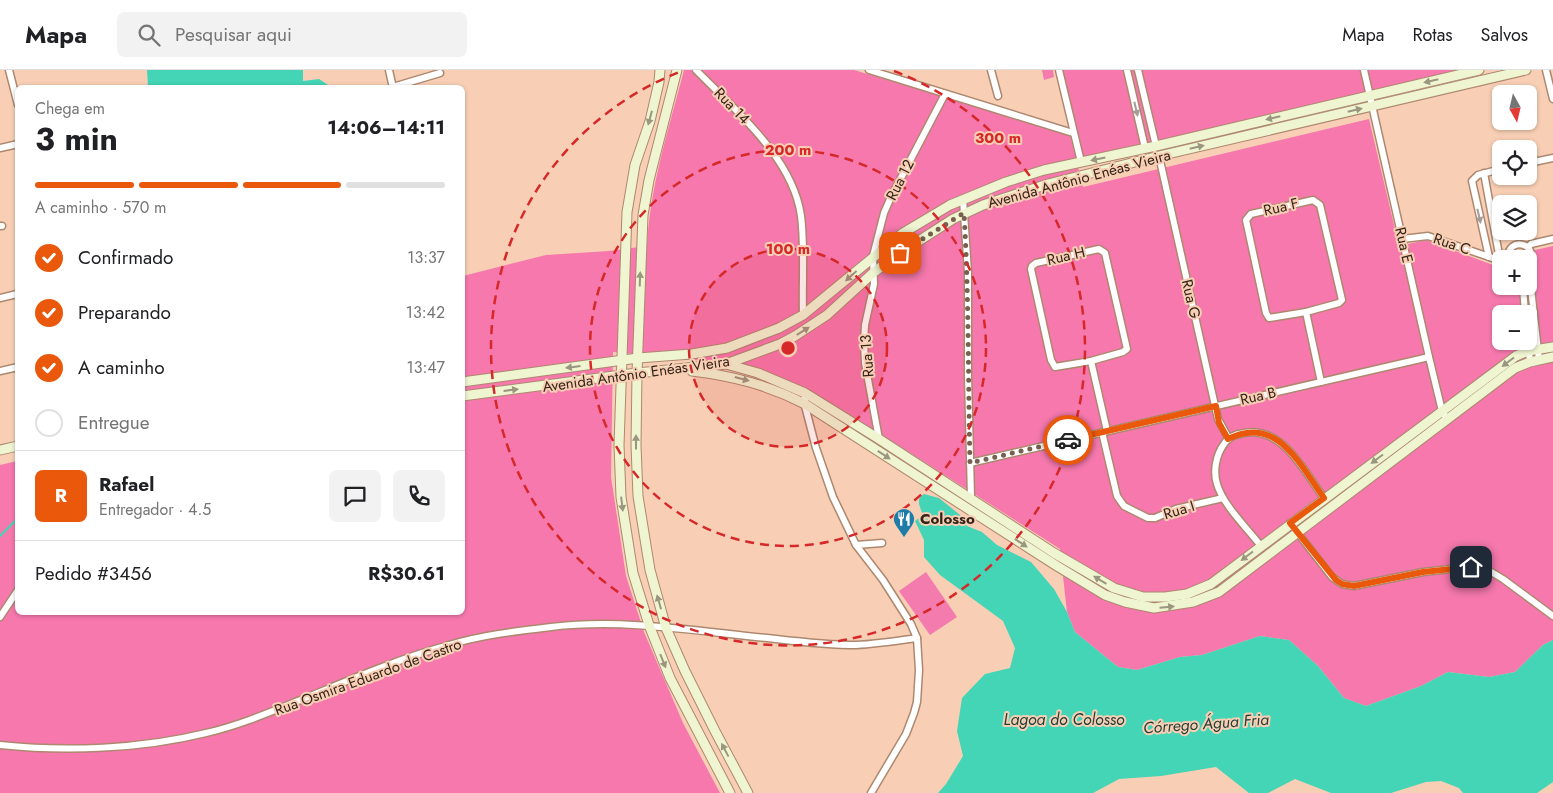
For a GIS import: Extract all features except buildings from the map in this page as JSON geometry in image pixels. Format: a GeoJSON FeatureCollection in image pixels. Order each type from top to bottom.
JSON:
{"type":"FeatureCollection","features":[{"type":"Feature","properties":{"kind":"street"},"geometry":{"type":"LineString","coordinates":[[9,70],[15,94]]}},
{"type":"Feature","properties":{"kind":"street"},"geometry":{"type":"LineString","coordinates":[[389,70],[393,85]]}},
{"type":"Feature","properties":{"kind":"street"},"geometry":{"type":"LineString","coordinates":[[660,70],[650,121],[635,166],[627,212],[619,445],[621,497],[633,573],[649,625],[670,678],[730,793]]}},
{"type":"Feature","properties":{"kind":"street"},"geometry":{"type":"LineString","coordinates":[[677,70],[649,180],[643,215],[637,373],[636,444],[638,496],[650,570],[666,628],[685,671],[748,793]]}},
{"type":"Feature","properties":{"kind":"street","name":"Rua 14"},"geometry":{"type":"LineString","coordinates":[[696,70],[764,140],[793,187],[801,216],[803,315]]}},
{"type":"Feature","properties":{"kind":"street"},"geometry":{"type":"LineString","coordinates":[[869,70],[1073,132]]}},
{"type":"Feature","properties":{"kind":"street"},"geometry":{"type":"LineString","coordinates":[[991,70],[998,96]]}},
{"type":"Feature","properties":{"kind":"street"},"geometry":{"type":"LineString","coordinates":[[1059,70],[1081,162]]}},
{"type":"Feature","properties":{"kind":"street"},"geometry":{"type":"LineString","coordinates":[[1128,70],[1145,148]]}},
{"type":"Feature","properties":{"kind":"street"},"geometry":{"type":"LineString","coordinates":[[1138,70],[1156,146]]}},
{"type":"Feature","properties":{"kind":"street","name":"Rua E"},"geometry":{"type":"LineString","coordinates":[[1364,70],[1429,357],[1444,415]]}},
{"type":"Feature","properties":{"kind":"street","name":"Avenida Antônio Enéas Vieira"},"geometry":{"type":"LineString","coordinates":[[465,382],[727,348],[770,332],[803,315],[873,256],[903,233],[934,214],[963,200],[1026,175],[1479,70]]}},
{"type":"Feature","properties":{"kind":"street","name":"Avenida Antônio Enéas Vieira"},"geometry":{"type":"LineString","coordinates":[[465,396],[637,373],[726,364],[780,344],[800,333],[827,315],[874,272],[926,236],[964,213],[1048,184],[1514,71],[1526,70]]}},
{"type":"Feature","properties":{"kind":"street"},"geometry":{"type":"LineString","coordinates":[[1546,70],[1553,99]]}},
{"type":"Feature","properties":{"kind":"street"},"geometry":{"type":"LineString","coordinates":[[400,85],[440,73]]}},
{"type":"Feature","properties":{"kind":"street","name":"Rua 12"},"geometry":{"type":"LineString","coordinates":[[874,272],[873,256],[884,213],[945,94]]}},
{"type":"Feature","properties":{"kind":"street"},"geometry":{"type":"LineString","coordinates":[[0,148],[15,145]]}},
{"type":"Feature","properties":{"kind":"street","name":"Rua G"},"geometry":{"type":"LineString","coordinates":[[1159,156],[1219,423],[1228,439]]}},
{"type":"Feature","properties":{"kind":"street"},"geometry":{"type":"LineString","coordinates":[[1537,161],[1553,158]]}},
{"type":"Feature","properties":{"kind":"street"},"geometry":{"type":"LineString","coordinates":[[1489,257],[1472,186],[1473,179],[1492,171]]}},
{"type":"Feature","properties":{"kind":"street"},"geometry":{"type":"LineString","coordinates":[[1484,173],[1498,250]]}},
{"type":"Feature","properties":{"kind":"street"},"geometry":{"type":"LineString","coordinates":[[963,200],[968,272],[971,498]]}},
{"type":"Feature","properties":{"kind":"street","name":"Rua F"},"geometry":{"type":"LineString","coordinates":[[1314,200],[1320,205],[1342,300],[1339,303],[1306,312],[1271,319],[1267,317],[1247,223],[1249,215],[1314,200]]}},
{"type":"Feature","properties":{"kind":"street","name":"Rua C"},"geometry":{"type":"LineString","coordinates":[[1402,239],[1428,236],[1492,258]]}},
{"type":"Feature","properties":{"kind":"street"},"geometry":{"type":"LineString","coordinates":[[1528,247],[1531,244],[1553,239]]}},
{"type":"Feature","properties":{"kind":"street"},"geometry":{"type":"LineString","coordinates":[[1497,245],[1502,248],[1511,248],[1520,244],[1528,247],[1529,250]]}},
{"type":"Feature","properties":{"kind":"street","name":"Rua H"},"geometry":{"type":"LineString","coordinates":[[1099,249],[1105,253],[1127,349],[1123,352],[1091,360],[1057,367],[1053,365],[1031,269],[1036,263],[1099,249]]}},
{"type":"Feature","properties":{"kind":"street","name":"Rua 13"},"geometry":{"type":"LineString","coordinates":[[874,272],[874,284],[865,324],[864,350],[879,439]]}},
{"type":"Feature","properties":{"kind":"street"},"geometry":{"type":"LineString","coordinates":[[0,298],[15,294]]}},
{"type":"Feature","properties":{"kind":"street"},"geometry":{"type":"LineString","coordinates":[[1306,312],[1321,382]]}},
{"type":"Feature","properties":{"kind":"street"},"geometry":{"type":"LineString","coordinates":[[1537,347],[1553,347]]}},
{"type":"Feature","properties":{"kind":"street"},"geometry":{"type":"LineString","coordinates":[[677,369],[727,376],[756,383],[805,404],[1105,595],[1125,602],[1154,608],[1194,602],[1213,595],[1298,533],[1516,356],[1526,350]]}},
{"type":"Feature","properties":{"kind":"street"},"geometry":{"type":"LineString","coordinates":[[1532,350],[1534,361]]}},
{"type":"Feature","properties":{"kind":"street","name":"Rua B"},"geometry":{"type":"LineString","coordinates":[[970,463],[1429,357]]}},
{"type":"Feature","properties":{"kind":"street"},"geometry":{"type":"LineString","coordinates":[[726,364],[758,373],[805,393],[1054,553],[1114,588],[1143,597],[1180,596],[1207,586],[1324,498],[1515,368],[1534,361],[1553,358]]}},
{"type":"Feature","properties":{"kind":"street"},"geometry":{"type":"LineString","coordinates":[[1091,360],[1104,432]]}},
{"type":"Feature","properties":{"kind":"street"},"geometry":{"type":"LineString","coordinates":[[0,371],[15,368]]}},
{"type":"Feature","properties":{"kind":"street"},"geometry":{"type":"LineString","coordinates":[[805,393],[805,404],[816,448],[833,496],[856,545],[883,580],[908,619],[917,638],[919,670],[917,702],[914,713],[906,734],[871,793]]}},
{"type":"Feature","properties":{"kind":"street","name":"Rua I"},"geometry":{"type":"LineString","coordinates":[[1104,432],[1118,499],[1124,506],[1148,518],[1155,518],[1176,509],[1223,498]]}},
{"type":"Feature","properties":{"kind":"street"},"geometry":{"type":"LineString","coordinates":[[1261,546],[1223,498],[1217,486],[1216,466],[1218,456],[1228,439],[1250,432],[1261,432],[1272,436],[1286,446],[1324,498]]}},
{"type":"Feature","properties":{"kind":"street"},"geometry":{"type":"LineString","coordinates":[[0,450],[15,447]]}},
{"type":"Feature","properties":{"kind":"street"},"geometry":{"type":"LineString","coordinates":[[1290,523],[1332,577],[1342,584],[1359,586],[1423,572],[1481,567],[1486,568],[1503,579],[1553,616]]}},
{"type":"Feature","properties":{"kind":"street"},"geometry":{"type":"LineString","coordinates":[[856,545],[882,543]]}},
{"type":"Feature","properties":{"kind":"street"},"geometry":{"type":"LineString","coordinates":[[0,617],[15,594]]}},
{"type":"Feature","properties":{"kind":"street","name":"Rua Osmira Eduardo de Castro"},"geometry":{"type":"LineString","coordinates":[[0,745],[49,748],[93,747],[183,738],[207,733],[264,715],[450,644],[554,626],[599,624],[649,625],[799,642],[854,645],[880,644],[917,638]]}},
{"type":"Feature","properties":{"kind":"shaded area"},"geometry":{"type":"Polygon","coordinates":[[[684,70],[854,70],[1070,135],[1083,187],[1369,119],[1399,246],[1426,240],[1492,265],[1492,295],[1537,295],[1537,250],[1535,250],[1553,246],[1553,640],[1543,645],[1515,672],[1489,677],[1448,672],[1421,686],[1366,706],[1344,698],[1318,666],[1289,640],[1260,636],[1202,655],[1180,657],[1137,670],[1118,667],[1075,632],[1067,612],[1060,549],[839,408],[790,382],[741,364],[613,352],[611,477],[626,576],[644,632],[683,723],[720,793],[0,793],[0,465],[15,461],[15,615],[465,615],[465,275],[546,255],[609,251],[647,246],[656,179],[684,70]]]}},
{"type":"Feature","properties":{"kind":"shaded area"},"geometry":{"type":"Polygon","coordinates":[[[1042,70],[1053,70],[1054,77],[1044,80],[1042,70]]]}},
{"type":"Feature","properties":{"kind":"shaded area"},"geometry":{"type":"Polygon","coordinates":[[[1062,70],[1468,70],[1083,160],[1062,70]]]}},
{"type":"Feature","properties":{"kind":"shaded area"},"geometry":{"type":"Polygon","coordinates":[[[926,572],[957,617],[930,635],[899,591],[926,572]]]}},
{"type":"Feature","properties":{"kind":"water"},"geometry":{"type":"Polygon","coordinates":[[[147,70],[303,70],[303,81],[319,79],[328,85],[148,85],[147,70]]]}},
{"type":"Feature","properties":{"kind":"water","name":"Lagoa do Colosso"},"geometry":{"type":"Polygon","coordinates":[[[924,494],[939,498],[960,515],[967,526],[982,532],[997,545],[1031,562],[1054,589],[1067,612],[1075,632],[1118,667],[1137,670],[1180,657],[1202,655],[1260,636],[1289,640],[1318,666],[1344,698],[1366,706],[1421,686],[1448,672],[1489,677],[1515,672],[1543,645],[1553,640],[1553,782],[1537,793],[1463,793],[1459,788],[1441,781],[1426,782],[1391,793],[1331,793],[1295,779],[1268,793],[1249,793],[1216,767],[1161,776],[1119,779],[1093,793],[938,793],[946,784],[963,756],[957,731],[962,698],[985,674],[1010,668],[1015,648],[1003,621],[940,575],[924,557],[924,540],[915,521],[923,515],[919,501],[924,494]]]}},
{"type":"Feature","properties":{"kind":"waterway"},"geometry":{"type":"LineString","coordinates":[[0,536],[15,521]]}},
{"type":"Feature","properties":{"kind":"way so far"},"geometry":{"type":"LineString","coordinates":[[900,253],[964,213],[968,272],[970,463],[1068,440]]}},
{"type":"Feature","properties":{"kind":"place","name":"Colosso"},"geometry":{"type":"Point","coordinates":[904,538]}},
{"type":"Feature","properties":{"kind":"route"},"geometry":{"type":"LineString","coordinates":[[1068,440],[1216,406],[1219,423],[1228,439],[1235,435],[1250,432],[1261,432],[1272,436],[1286,446],[1324,498],[1290,523],[1332,577],[1342,584],[1364,585],[1423,572],[1471,567]]}},
{"type":"Feature","properties":{"kind":"water label","name":"Córrego Água Fria"},"geometry":{"type":"Point","coordinates":[1206,723]}}]}
